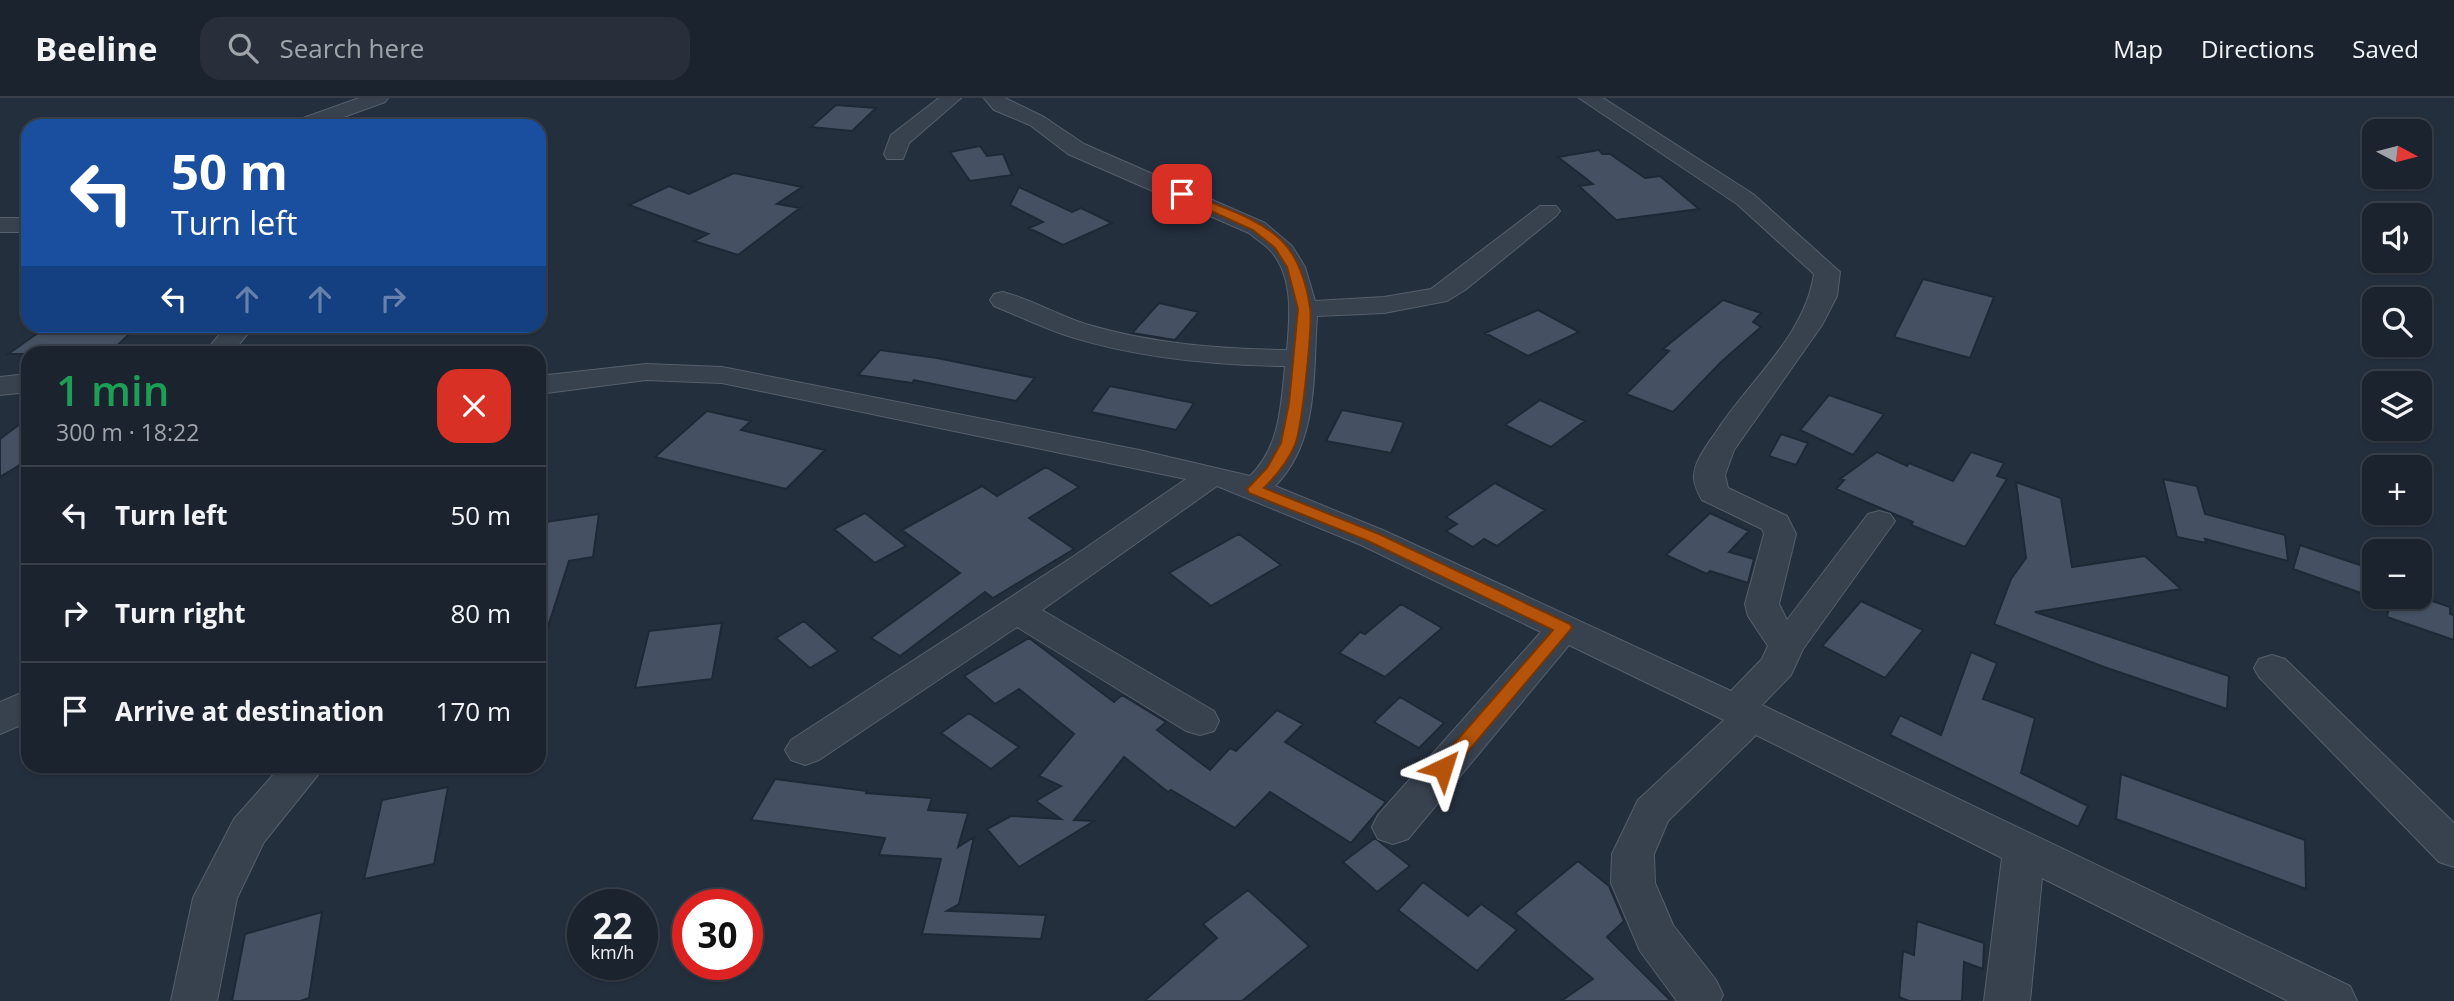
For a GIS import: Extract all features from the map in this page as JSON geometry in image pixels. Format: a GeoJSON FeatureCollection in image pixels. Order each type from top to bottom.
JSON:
{"type":"FeatureCollection","features":[{"type":"Feature","properties":{"kind":"street"},"geometry":{"type":"LineString","coordinates":[[319,119],[378,98]]}},
{"type":"Feature","properties":{"kind":"street"},"geometry":{"type":"LineString","coordinates":[[895,154],[899,141],[951,98]]}},
{"type":"Feature","properties":{"kind":"street"},"geometry":{"type":"LineString","coordinates":[[994,98],[1001,106],[1037,121],[1076,149],[1257,228],[1280,246],[1293,267],[1304,309],[1300,358],[1289,443],[1274,470],[1255,489]]}},
{"type":"Feature","properties":{"kind":"street"},"geometry":{"type":"LineString","coordinates":[[1589,98],[1745,199],[1827,272],[1826,293],[1814,314],[1779,369],[1724,441],[1708,477],[1708,486],[1713,493],[1759,512],[1776,523],[1780,534],[1762,604],[1766,616],[1786,646]]}},
{"type":"Feature","properties":{"kind":"street"},"geometry":{"type":"LineString","coordinates":[[1304,309],[1384,305],[1438,296],[1456,285],[1548,211]]}},
{"type":"Feature","properties":{"kind":"street"},"geometry":{"type":"LineString","coordinates":[[0,225],[21,225]]}},
{"type":"Feature","properties":{"kind":"street"},"geometry":{"type":"LineString","coordinates":[[1003,300],[1076,330],[1134,345],[1196,352],[1300,358]]}},
{"type":"Feature","properties":{"kind":"street"},"geometry":{"type":"LineString","coordinates":[[546,392],[646,372],[722,375],[1139,458],[1255,489],[1373,538],[1564,628],[2334,1001]]}},
{"type":"Feature","properties":{"kind":"street"},"geometry":{"type":"LineString","coordinates":[[0,386],[21,384]]}},
{"type":"Feature","properties":{"kind":"street"},"geometry":{"type":"LineString","coordinates":[[805,751],[1212,476]]}},
{"type":"Feature","properties":{"kind":"street"},"geometry":{"type":"LineString","coordinates":[[1700,995],[1656,937],[1633,883],[1633,854],[1651,811],[1743,713],[1778,666],[1786,646],[1879,521]]}},
{"type":"Feature","properties":{"kind":"street"},"geometry":{"type":"LineString","coordinates":[[1016,610],[1199,720]]}},
{"type":"Feature","properties":{"kind":"street"},"geometry":{"type":"LineString","coordinates":[[1393,827],[1564,628]]}},
{"type":"Feature","properties":{"kind":"street"},"geometry":{"type":"LineString","coordinates":[[2272,668],[2454,850]]}},
{"type":"Feature","properties":{"kind":"street"},"geometry":{"type":"LineString","coordinates":[[0,720],[21,708]]}},
{"type":"Feature","properties":{"kind":"street"},"geometry":{"type":"LineString","coordinates":[[194,1001],[215,898],[249,831],[299,773]]}},
{"type":"Feature","properties":{"kind":"street"},"geometry":{"type":"LineString","coordinates":[[2007,1001],[2024,849]]}},
{"type":"Feature","properties":{"kind":"building"},"geometry":{"type":"Polygon","coordinates":[[[836,105],[876,108],[852,131],[811,127],[836,105]]]}},
{"type":"Feature","properties":{"kind":"building"},"geometry":{"type":"Polygon","coordinates":[[[980,146],[987,156],[1003,154],[1012,175],[970,181],[950,152],[980,146]]]}},
{"type":"Feature","properties":{"kind":"building"},"geometry":{"type":"Polygon","coordinates":[[[1599,150],[1602,154],[1610,154],[1645,178],[1660,176],[1699,209],[1616,220],[1579,186],[1593,184],[1558,157],[1599,150]]]}},
{"type":"Feature","properties":{"kind":"building"},"geometry":{"type":"Polygon","coordinates":[[[734,173],[802,187],[777,204],[800,208],[738,255],[694,241],[708,234],[629,205],[669,186],[689,194],[734,173]]]}},
{"type":"Feature","properties":{"kind":"building"},"geometry":{"type":"Polygon","coordinates":[[[1019,187],[1072,212],[1081,208],[1112,223],[1063,245],[1029,228],[1043,222],[1010,205],[1019,187]]]}},
{"type":"Feature","properties":{"kind":"building"},"geometry":{"type":"Polygon","coordinates":[[[1923,279],[1994,297],[1970,358],[1894,337],[1923,279]]]}},
{"type":"Feature","properties":{"kind":"building"},"geometry":{"type":"Polygon","coordinates":[[[1723,300],[1761,313],[1753,322],[1761,327],[1721,362],[1673,412],[1626,394],[1669,351],[1663,349],[1723,300]]]}},
{"type":"Feature","properties":{"kind":"building"},"geometry":{"type":"Polygon","coordinates":[[[1159,303],[1199,312],[1175,340],[1132,333],[1159,303]]]}},
{"type":"Feature","properties":{"kind":"building"},"geometry":{"type":"Polygon","coordinates":[[[1538,310],[1579,332],[1528,356],[1485,333],[1538,310]]]}},
{"type":"Feature","properties":{"kind":"building"},"geometry":{"type":"Polygon","coordinates":[[[38,333],[130,333],[117,346],[21,346],[21,354],[8,354],[38,333]]]}},
{"type":"Feature","properties":{"kind":"building"},"geometry":{"type":"Polygon","coordinates":[[[880,350],[937,358],[1035,378],[1016,401],[914,380],[912,383],[858,375],[880,350]]]}},
{"type":"Feature","properties":{"kind":"building"},"geometry":{"type":"Polygon","coordinates":[[[1110,386],[1194,403],[1176,430],[1091,412],[1110,386]]]}},
{"type":"Feature","properties":{"kind":"building"},"geometry":{"type":"Polygon","coordinates":[[[1829,395],[1884,414],[1853,455],[1800,430],[1829,395]]]}},
{"type":"Feature","properties":{"kind":"building"},"geometry":{"type":"Polygon","coordinates":[[[1540,400],[1585,421],[1551,447],[1505,425],[1540,400]]]}},
{"type":"Feature","properties":{"kind":"building"},"geometry":{"type":"Polygon","coordinates":[[[1342,410],[1404,422],[1391,453],[1326,441],[1342,410]]]}},
{"type":"Feature","properties":{"kind":"building"},"geometry":{"type":"Polygon","coordinates":[[[707,411],[751,421],[741,430],[825,450],[786,489],[655,457],[707,411]]]}},
{"type":"Feature","properties":{"kind":"building"},"geometry":{"type":"Polygon","coordinates":[[[21,423],[21,464],[0,477],[0,439],[21,423]]]}},
{"type":"Feature","properties":{"kind":"building"},"geometry":{"type":"Polygon","coordinates":[[[1781,434],[1808,443],[1796,465],[1769,456],[1781,434]]]}},
{"type":"Feature","properties":{"kind":"building"},"geometry":{"type":"Polygon","coordinates":[[[1877,452],[1907,466],[1909,463],[1953,481],[1971,452],[2004,463],[1997,476],[2007,479],[1965,547],[1836,489],[1844,480],[1840,479],[1877,452]]]}},
{"type":"Feature","properties":{"kind":"building"},"geometry":{"type":"Polygon","coordinates":[[[1046,467],[1079,487],[1029,518],[1074,549],[993,598],[985,592],[900,656],[871,638],[960,573],[902,530],[982,486],[997,496],[1046,467]]]}},
{"type":"Feature","properties":{"kind":"building"},"geometry":{"type":"Polygon","coordinates":[[[2163,479],[2197,486],[2205,514],[2285,535],[2288,561],[2205,539],[2206,543],[2177,537],[2163,479]]]}},
{"type":"Feature","properties":{"kind":"building"},"geometry":{"type":"Polygon","coordinates":[[[2016,482],[2061,498],[2072,567],[2145,556],[2181,589],[2035,612],[2229,676],[2227,709],[2104,667],[1994,624],[2011,579],[2026,558],[2016,482]]]}},
{"type":"Feature","properties":{"kind":"building"},"geometry":{"type":"Polygon","coordinates":[[[1495,483],[1545,510],[1497,546],[1484,539],[1473,547],[1446,531],[1457,524],[1446,517],[1495,483]]]}},
{"type":"Feature","properties":{"kind":"building"},"geometry":{"type":"Polygon","coordinates":[[[865,513],[906,546],[875,563],[834,529],[865,513]]]}},
{"type":"Feature","properties":{"kind":"building"},"geometry":{"type":"Polygon","coordinates":[[[1710,513],[1749,531],[1729,552],[1754,559],[1748,583],[1710,571],[1707,574],[1666,555],[1710,513]]]}},
{"type":"Feature","properties":{"kind":"building"},"geometry":{"type":"Polygon","coordinates":[[[599,514],[593,557],[569,561],[546,633],[546,522],[599,514]]]}},
{"type":"Feature","properties":{"kind":"building"},"geometry":{"type":"Polygon","coordinates":[[[1239,534],[1281,565],[1211,606],[1169,573],[1239,534]]]}},
{"type":"Feature","properties":{"kind":"building"},"geometry":{"type":"Polygon","coordinates":[[[2300,545],[2362,566],[2362,593],[2293,569],[2300,545]]]}},
{"type":"Feature","properties":{"kind":"building"},"geometry":{"type":"Polygon","coordinates":[[[1861,601],[1923,630],[1885,678],[1822,646],[1861,601]]]}},
{"type":"Feature","properties":{"kind":"building"},"geometry":{"type":"Polygon","coordinates":[[[2432,601],[2450,607],[2450,614],[2454,615],[2454,640],[2387,617],[2389,609],[2432,609],[2432,601]]]}},
{"type":"Feature","properties":{"kind":"building"},"geometry":{"type":"Polygon","coordinates":[[[1401,604],[1442,628],[1385,677],[1339,653],[1360,632],[1365,634],[1401,604]]]}},
{"type":"Feature","properties":{"kind":"building"},"geometry":{"type":"Polygon","coordinates":[[[804,621],[838,651],[810,668],[776,638],[804,621]]]}},
{"type":"Feature","properties":{"kind":"building"},"geometry":{"type":"Polygon","coordinates":[[[722,623],[712,679],[635,688],[649,631],[722,623]]]}},
{"type":"Feature","properties":{"kind":"building"},"geometry":{"type":"Polygon","coordinates":[[[1029,638],[1114,702],[1122,695],[1166,722],[1157,730],[1210,770],[1230,748],[1236,751],[1277,710],[1303,724],[1285,742],[1386,802],[1351,843],[1270,792],[1235,828],[1171,790],[1168,792],[1124,757],[1074,820],[1094,821],[1019,867],[987,829],[1011,816],[1061,819],[1036,801],[1061,786],[1039,776],[1074,734],[1019,689],[995,704],[964,676],[1029,638]]]}},
{"type":"Feature","properties":{"kind":"building"},"geometry":{"type":"Polygon","coordinates":[[[1971,652],[1997,663],[1983,699],[2035,718],[2021,773],[2088,806],[2078,827],[1890,735],[1900,715],[1941,735],[1971,652]]]}},
{"type":"Feature","properties":{"kind":"building"},"geometry":{"type":"Polygon","coordinates":[[[1400,697],[1444,723],[1419,748],[1374,722],[1400,697]]]}},
{"type":"Feature","properties":{"kind":"building"},"geometry":{"type":"Polygon","coordinates":[[[969,713],[1019,747],[991,769],[941,733],[969,713]]]}},
{"type":"Feature","properties":{"kind":"building"},"geometry":{"type":"Polygon","coordinates":[[[2121,774],[2305,840],[2306,889],[2116,819],[2121,774]]]}},
{"type":"Feature","properties":{"kind":"building"},"geometry":{"type":"Polygon","coordinates":[[[775,779],[867,791],[866,793],[932,798],[928,810],[968,813],[958,847],[974,837],[959,904],[947,911],[1046,915],[1041,939],[922,934],[941,859],[879,855],[885,838],[751,820],[775,779]]]}},
{"type":"Feature","properties":{"kind":"building"},"geometry":{"type":"Polygon","coordinates":[[[448,787],[434,864],[364,879],[382,800],[448,787]]]}},
{"type":"Feature","properties":{"kind":"building"},"geometry":{"type":"Polygon","coordinates":[[[1375,838],[1410,866],[1377,892],[1343,862],[1375,838]]]}},
{"type":"Feature","properties":{"kind":"building"},"geometry":{"type":"Polygon","coordinates":[[[1578,861],[1609,886],[1624,921],[1607,937],[1671,1001],[1561,1001],[1593,979],[1515,913],[1578,861]]]}},
{"type":"Feature","properties":{"kind":"building"},"geometry":{"type":"Polygon","coordinates":[[[1423,882],[1468,916],[1481,904],[1517,930],[1477,971],[1398,910],[1423,882]]]}},
{"type":"Feature","properties":{"kind":"building"},"geometry":{"type":"Polygon","coordinates":[[[1248,890],[1309,946],[1242,1001],[1144,1001],[1217,938],[1203,924],[1248,890]]]}},
{"type":"Feature","properties":{"kind":"building"},"geometry":{"type":"Polygon","coordinates":[[[322,912],[309,998],[300,1001],[232,1001],[245,934],[322,912]]]}},
{"type":"Feature","properties":{"kind":"building"},"geometry":{"type":"Polygon","coordinates":[[[1917,921],[1984,943],[1983,969],[1964,962],[1962,1001],[1909,1001],[1899,997],[1903,951],[1914,955],[1917,921]]]}},
{"type":"Feature","properties":{"kind":"route"},"geometry":{"type":"LineString","coordinates":[[1182,194],[1257,228],[1280,246],[1293,267],[1304,309],[1296,403],[1289,443],[1274,470],[1255,489],[1373,538],[1564,628],[1443,768]]}}]}
